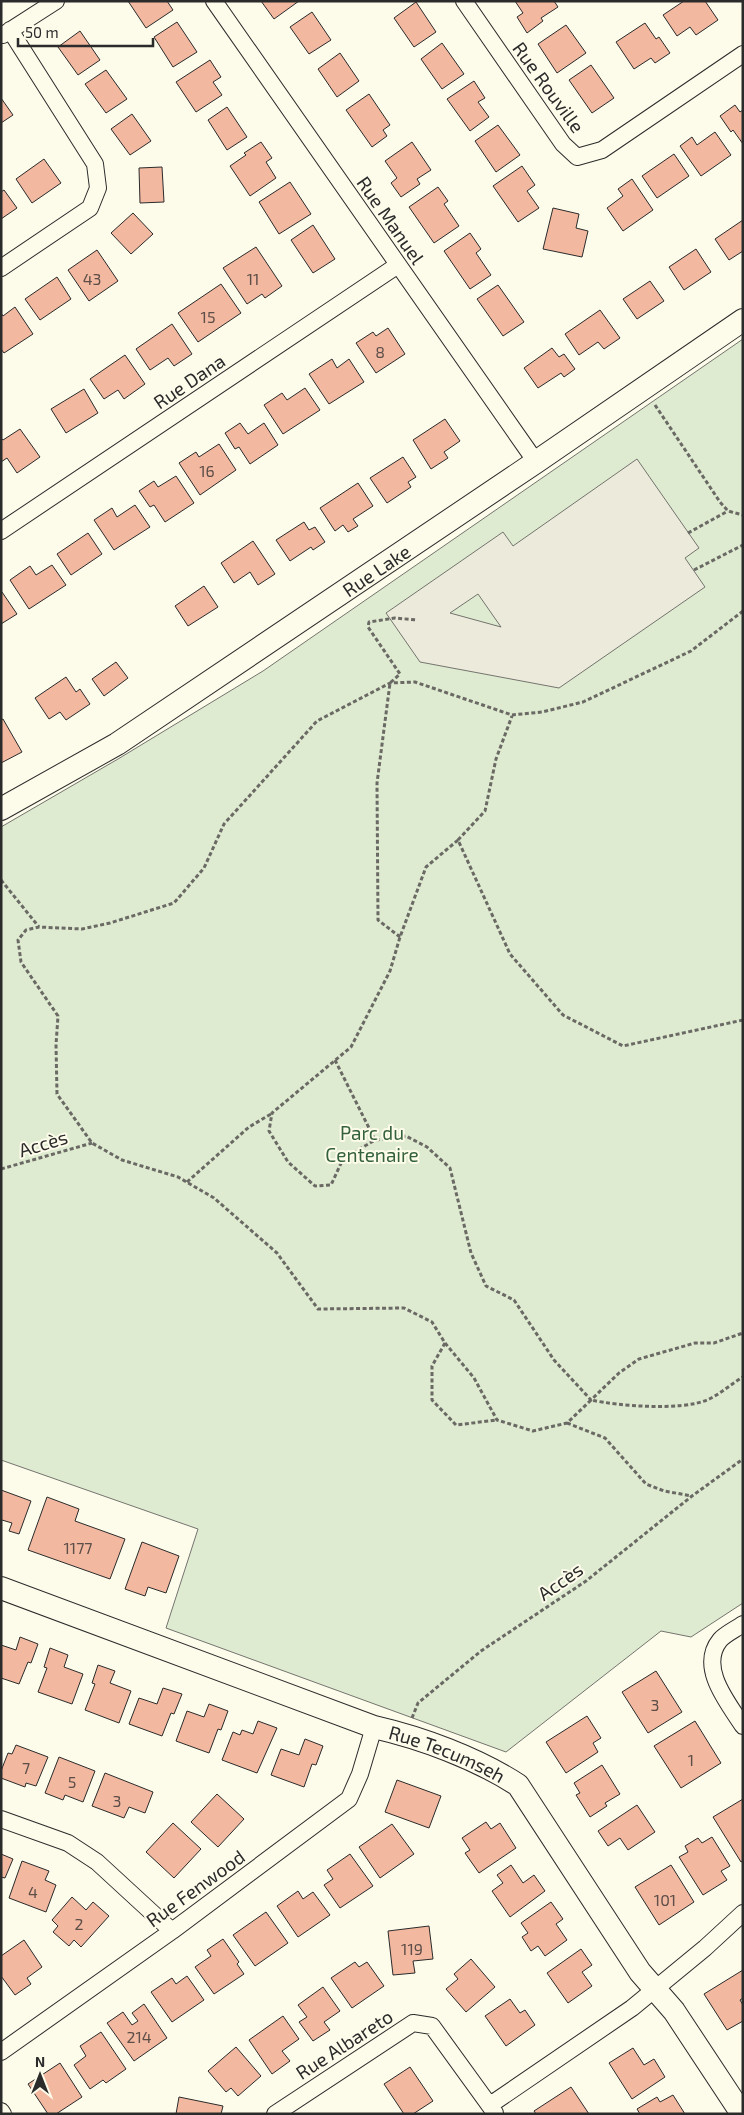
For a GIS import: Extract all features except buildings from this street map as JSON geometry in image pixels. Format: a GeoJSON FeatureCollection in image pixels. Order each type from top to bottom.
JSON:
{"type":"FeatureCollection","features":[{"type":"Feature","properties":{"kind":"street"},"geometry":{"type":"LineString","coordinates":[[1,268],[90,208],[98,188],[95,164],[6,33],[56,1]]}},
{"type":"Feature","properties":{"kind":"street","name":"Rue Manuel"},"geometry":{"type":"LineString","coordinates":[[214,1],[536,462]]}},
{"type":"Feature","properties":{"kind":"street","name":"Rue Rouville"},"geometry":{"type":"LineString","coordinates":[[464,1],[563,144],[577,157],[602,150],[743,54]]}},
{"type":"Feature","properties":{"kind":"street","name":"Rue Dana"},"geometry":{"type":"LineString","coordinates":[[1,530],[398,265]]}},
{"type":"Feature","properties":{"kind":"street","name":"Rue Lake"},"geometry":{"type":"LineString","coordinates":[[1,809],[117,744],[743,320]]}},
{"type":"Feature","properties":{"kind":"street","name":"Rue Tecumseh"},"geometry":{"type":"LineString","coordinates":[[1,1588],[374,1728],[405,1734],[495,1770],[518,1785],[635,1965],[674,2011],[742,2114]]}},
{"type":"Feature","properties":{"kind":"street"},"geometry":{"type":"LineString","coordinates":[[743,1624],[720,1640],[714,1652],[713,1666],[718,1688],[743,1726]]}},
{"type":"Feature","properties":{"kind":"street","name":"Rue Fenwood"},"geometry":{"type":"LineString","coordinates":[[1,2052],[172,1931],[349,1799],[360,1774],[374,1728]]}},
{"type":"Feature","properties":{"kind":"street"},"geometry":{"type":"LineString","coordinates":[[1,1819],[68,1843],[97,1862],[172,1931]]}},
{"type":"Feature","properties":{"kind":"street","name":"Rue Albareto"},"geometry":{"type":"LineString","coordinates":[[275,2114],[413,2023],[432,2026],[493,2109],[656,1990],[743,1913]]}},
{"type":"Feature","properties":{"kind":"path"},"geometry":{"type":"LineString","coordinates":[[644,388],[720,502],[728,510],[743,515]]}},
{"type":"Feature","properties":{"kind":"path"},"geometry":{"type":"LineString","coordinates":[[688,533],[728,510]]}},
{"type":"Feature","properties":{"kind":"path"},"geometry":{"type":"LineString","coordinates":[[694,570],[743,545]]}},
{"type":"Feature","properties":{"kind":"path"},"geometry":{"type":"LineString","coordinates":[[390,683],[415,682],[512,716],[542,712],[583,702],[691,652],[743,611]]}},
{"type":"Feature","properties":{"kind":"path"},"geometry":{"type":"LineString","coordinates":[[417,620],[395,618],[369,622],[368,627],[400,674],[390,683],[317,721],[224,824],[204,868],[174,903],[140,915],[82,929],[39,927],[26,930],[18,940],[21,962],[58,1016],[56,1045],[57,1094],[92,1143],[122,1160],[178,1177],[214,1198],[277,1253],[318,1309],[404,1308],[432,1322],[445,1343],[474,1378],[497,1420]]}},
{"type":"Feature","properties":{"kind":"path"},"geometry":{"type":"LineString","coordinates":[[390,683],[377,783],[378,920],[400,937]]}},
{"type":"Feature","properties":{"kind":"path"},"geometry":{"type":"LineString","coordinates":[[187,1182],[249,1127],[272,1113],[351,1047],[390,971],[400,937],[426,867],[458,840],[485,811],[496,759],[512,716]]}},
{"type":"Feature","properties":{"kind":"path"},"geometry":{"type":"LineString","coordinates":[[458,840],[510,954],[563,1015],[623,1046],[743,1020]]}},
{"type":"Feature","properties":{"kind":"path"},"geometry":{"type":"LineString","coordinates":[[1,880],[39,927]]}},
{"type":"Feature","properties":{"kind":"path"},"geometry":{"type":"LineString","coordinates":[[335,1060],[374,1140]]}},
{"type":"Feature","properties":{"kind":"path"},"geometry":{"type":"LineString","coordinates":[[272,1113],[269,1131],[288,1162],[315,1186],[331,1184],[342,1159],[374,1140],[406,1136],[427,1146],[450,1168],[471,1253],[486,1286],[514,1300],[554,1360],[591,1400],[616,1405],[674,1406],[706,1400],[743,1377]]}},
{"type":"Feature","properties":{"kind":"path","name":"Accès"},"geometry":{"type":"LineString","coordinates":[[1,1169],[92,1143]]}},
{"type":"Feature","properties":{"kind":"path"},"geometry":{"type":"LineString","coordinates":[[445,1343],[432,1366],[432,1400],[456,1425],[497,1420],[533,1431],[568,1423],[619,1373],[639,1359],[695,1343],[714,1343],[743,1332]]}},
{"type":"Feature","properties":{"kind":"path"},"geometry":{"type":"LineString","coordinates":[[568,1423],[605,1438],[646,1484],[664,1492],[692,1496]]}},
{"type":"Feature","properties":{"kind":"path","name":"Accès"},"geometry":{"type":"LineString","coordinates":[[405,1734],[418,1703],[481,1652],[586,1581],[692,1496],[743,1459]]}},
{"type":"Feature","properties":{"kind":"green space","name":"Parc du Centenaire"},"geometry":{"type":"Polygon","coordinates":[[[743,339],[743,1603],[691,1637],[661,1631],[506,1752],[166,1628],[198,1529],[1,1460],[1,827],[263,671],[743,339]]]}},
{"type":"Feature","properties":{"kind":"shaded area"},"geometry":{"type":"Polygon","coordinates":[[[637,459],[699,548],[685,558],[705,587],[559,688],[420,662],[386,613],[503,532],[513,546],[637,459]],[[478,594],[450,613],[501,627],[478,594]]]}}]}
